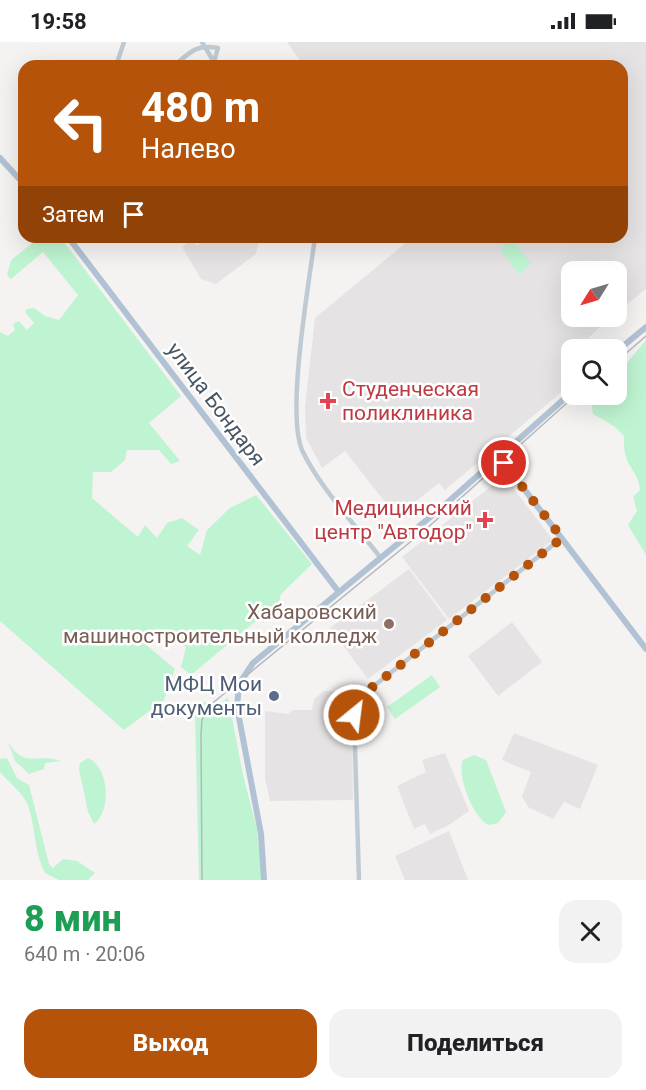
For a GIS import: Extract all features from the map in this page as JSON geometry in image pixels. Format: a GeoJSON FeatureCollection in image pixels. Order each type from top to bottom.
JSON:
{"type":"FeatureCollection","features":[{"type":"Feature","properties":{"kind":"main road"},"geometry":{"type":"LineString","coordinates":[[0,158],[18,178]]}},
{"type":"Feature","properties":{"kind":"main road","name":"улица Бондаря"},"geometry":{"type":"LineString","coordinates":[[73,243],[338,591]]}},
{"type":"Feature","properties":{"kind":"main road"},"geometry":{"type":"LineString","coordinates":[[627,343],[646,327]]}},
{"type":"Feature","properties":{"kind":"main road"},"geometry":{"type":"LineString","coordinates":[[264,880],[261,834],[238,718],[239,684],[253,663],[561,402]]}},
{"type":"Feature","properties":{"kind":"main road"},"geometry":{"type":"LineString","coordinates":[[499,456],[646,649]]}},
{"type":"Feature","properties":{"kind":"street"},"geometry":{"type":"LineString","coordinates":[[118,60],[124,42]]}},
{"type":"Feature","properties":{"kind":"street"},"geometry":{"type":"LineString","coordinates":[[203,44],[213,60]]}},
{"type":"Feature","properties":{"kind":"street"},"geometry":{"type":"LineString","coordinates":[[181,60],[203,44],[218,48],[216,60]]}},
{"type":"Feature","properties":{"kind":"street"},"geometry":{"type":"LineString","coordinates":[[314,243],[299,371],[296,424],[302,449],[313,469],[380,557]]}},
{"type":"Feature","properties":{"kind":"street"},"geometry":{"type":"LineString","coordinates":[[359,880],[354,715],[356,700],[562,538]]}},
{"type":"Feature","properties":{"kind":"shaded area"},"geometry":{"type":"Polygon","coordinates":[[[287,42],[646,42],[646,289],[627,304],[627,261],[561,261],[561,327],[600,327],[587,339],[561,339],[561,392],[445,490],[439,483],[410,506],[385,502],[345,451],[322,468],[306,438],[305,407],[315,318],[406,243],[628,243],[628,60],[300,60],[287,42]]]}},
{"type":"Feature","properties":{"kind":"shaded area"},"geometry":{"type":"Polygon","coordinates":[[[187,243],[194,243],[197,246],[201,243],[258,244],[256,254],[216,284],[201,279],[182,247],[187,243]]]}},
{"type":"Feature","properties":{"kind":"shaded area"},"geometry":{"type":"Polygon","coordinates":[[[504,476],[553,540],[449,619],[402,557],[504,476]]]}},
{"type":"Feature","properties":{"kind":"shaded area","name":"Хабаровский машиностроительный колледж"},"geometry":{"type":"Polygon","coordinates":[[[409,569],[447,620],[368,679],[330,628],[409,569]]]}},
{"type":"Feature","properties":{"kind":"shaded area"},"geometry":{"type":"Polygon","coordinates":[[[512,622],[542,662],[498,696],[468,656],[512,622]]]}},
{"type":"Feature","properties":{"kind":"shaded area"},"geometry":{"type":"Polygon","coordinates":[[[324,691],[345,692],[352,699],[353,800],[270,801],[265,778],[265,711],[288,714],[293,710],[312,710],[314,699],[324,691]]]}},
{"type":"Feature","properties":{"kind":"shaded area"},"geometry":{"type":"Polygon","coordinates":[[[514,733],[598,765],[580,809],[564,802],[553,819],[528,807],[522,796],[531,772],[502,760],[514,733]]]}},
{"type":"Feature","properties":{"kind":"shaded area"},"geometry":{"type":"Polygon","coordinates":[[[445,753],[469,811],[449,825],[430,834],[425,824],[414,829],[397,786],[426,772],[422,760],[445,753]]]}},
{"type":"Feature","properties":{"kind":"shaded area"},"geometry":{"type":"Polygon","coordinates":[[[449,831],[468,880],[405,880],[395,856],[449,831]]]}},
{"type":"Feature","properties":{"kind":"green space"},"geometry":{"type":"Polygon","coordinates":[[[32,243],[65,243],[181,396],[149,423],[180,461],[171,464],[159,450],[127,450],[125,460],[111,472],[93,472],[92,498],[138,537],[145,525],[157,538],[167,523],[182,518],[199,530],[187,546],[200,555],[207,530],[230,508],[256,495],[312,564],[281,594],[279,602],[191,675],[181,667],[186,647],[157,629],[144,643],[175,669],[164,700],[124,730],[0,621],[0,332],[8,336],[15,330],[13,324],[19,321],[27,330],[34,323],[25,312],[27,309],[34,308],[45,316],[59,320],[78,295],[43,252],[11,279],[7,275],[11,260],[32,243]]]}},
{"type":"Feature","properties":{"kind":"green space"},"geometry":{"type":"Polygon","coordinates":[[[506,243],[515,243],[531,263],[521,273],[518,273],[500,250],[506,243]]]}},
{"type":"Feature","properties":{"kind":"green space"},"geometry":{"type":"Polygon","coordinates":[[[646,340],[646,555],[628,525],[637,511],[633,497],[640,490],[639,483],[625,455],[624,436],[614,426],[593,414],[592,405],[627,405],[627,363],[646,340]]]}},
{"type":"Feature","properties":{"kind":"green space"},"geometry":{"type":"Polygon","coordinates":[[[432,675],[440,687],[395,719],[387,707],[432,675]]]}},
{"type":"Feature","properties":{"kind":"green space"},"geometry":{"type":"Polygon","coordinates":[[[228,697],[243,775],[257,829],[262,880],[199,880],[195,714],[204,702],[223,702],[228,697]]]}},
{"type":"Feature","properties":{"kind":"green space"},"geometry":{"type":"Polygon","coordinates":[[[8,742],[20,756],[61,761],[45,763],[44,769],[29,774],[15,761],[8,742]]]}},
{"type":"Feature","properties":{"kind":"green space"},"geometry":{"type":"Polygon","coordinates":[[[474,755],[486,760],[506,812],[498,823],[489,825],[483,821],[472,806],[464,786],[461,767],[463,760],[474,755]]]}},
{"type":"Feature","properties":{"kind":"green space"},"geometry":{"type":"Polygon","coordinates":[[[7,758],[17,778],[29,785],[49,864],[53,868],[63,859],[77,861],[95,873],[88,880],[59,880],[45,873],[41,865],[27,803],[0,772],[0,759],[7,758]]]}},
{"type":"Feature","properties":{"kind":"green space"},"geometry":{"type":"Polygon","coordinates":[[[88,758],[100,770],[106,790],[104,809],[94,824],[88,812],[79,769],[80,763],[88,758]]]}},
{"type":"Feature","properties":{"kind":"tram line"},"geometry":{"type":"LineString","coordinates":[[627,352],[646,336]]}},
{"type":"Feature","properties":{"kind":"tram line"},"geometry":{"type":"LineString","coordinates":[[202,880],[201,734],[202,720],[209,706],[425,530],[565,405]]}},
{"type":"Feature","properties":{"kind":"place","name":"Студенческая поликлиника"},"geometry":{"type":"Point","coordinates":[328,401]}},
{"type":"Feature","properties":{"kind":"place","name":"Медицинский центр \"Автодор\""},"geometry":{"type":"Point","coordinates":[485,520]}},
{"type":"Feature","properties":{"kind":"place","name":"Хабаровский машиностроительный колледж"},"geometry":{"type":"Point","coordinates":[389,624]}},
{"type":"Feature","properties":{"kind":"place","name":"МФЦ Мои документы"},"geometry":{"type":"Point","coordinates":[274,696]}},
{"type":"Feature","properties":{"kind":"route"},"geometry":{"type":"LineString","coordinates":[[354,715],[356,700],[471,607],[562,538],[504,463]]}}]}
